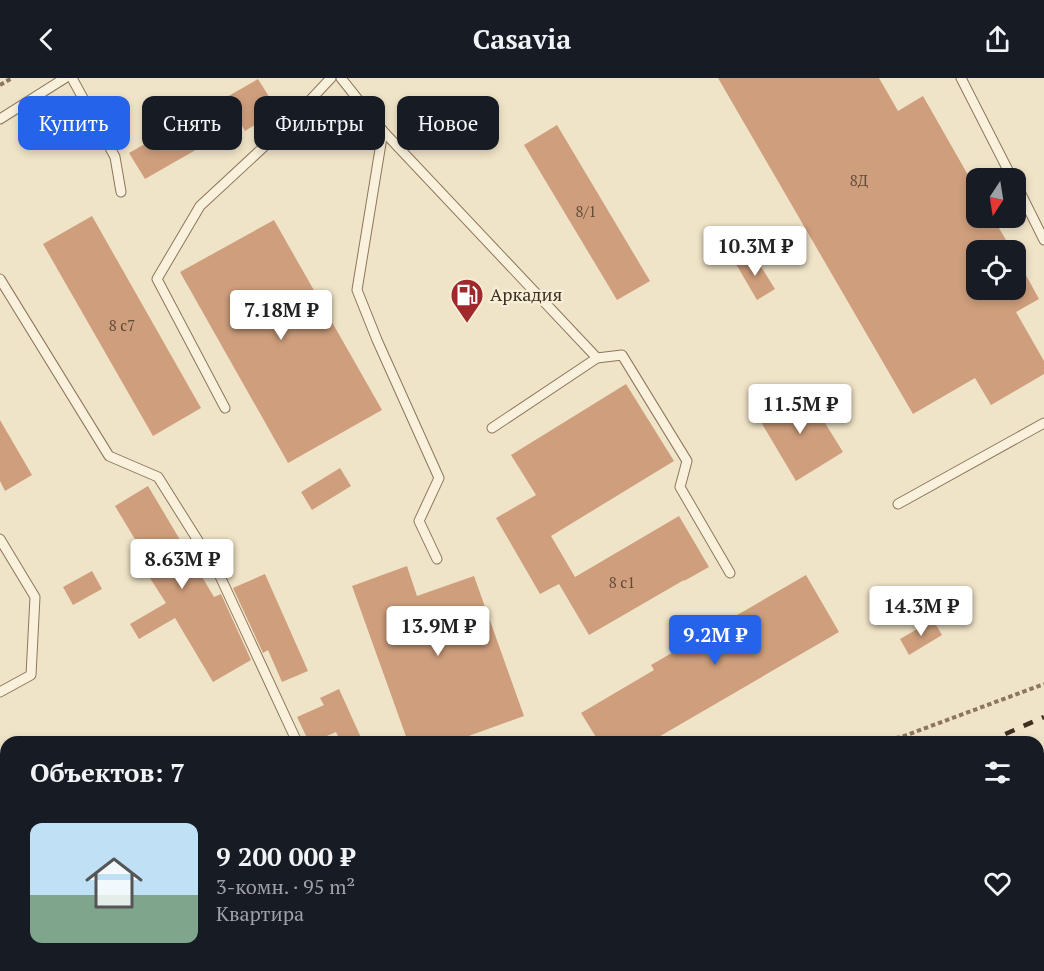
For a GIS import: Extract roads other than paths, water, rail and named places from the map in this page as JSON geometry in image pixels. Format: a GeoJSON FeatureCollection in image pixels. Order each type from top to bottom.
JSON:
{"type":"FeatureCollection","features":[{"type":"Feature","properties":{"kind":"lane"},"geometry":{"type":"LineString","coordinates":[[0,119],[64,78]]}},
{"type":"Feature","properties":{"kind":"lane"},"geometry":{"type":"LineString","coordinates":[[72,78],[115,157],[121,192]]}},
{"type":"Feature","properties":{"kind":"lane"},"geometry":{"type":"LineString","coordinates":[[225,408],[157,279],[200,206],[282,130],[332,78]]}},
{"type":"Feature","properties":{"kind":"lane"},"geometry":{"type":"LineString","coordinates":[[341,78],[355,96]]}},
{"type":"Feature","properties":{"kind":"lane"},"geometry":{"type":"LineString","coordinates":[[961,78],[1007,168]]}},
{"type":"Feature","properties":{"kind":"lane"},"geometry":{"type":"LineString","coordinates":[[385,133],[597,358]]}},
{"type":"Feature","properties":{"kind":"lane"},"geometry":{"type":"LineString","coordinates":[[380,150],[357,290],[439,478],[419,521],[437,559]]}},
{"type":"Feature","properties":{"kind":"lane"},"geometry":{"type":"LineString","coordinates":[[1026,204],[1044,240]]}},
{"type":"Feature","properties":{"kind":"lane"},"geometry":{"type":"LineString","coordinates":[[0,279],[109,456],[158,477],[219,574],[294,736]]}},
{"type":"Feature","properties":{"kind":"lane"},"geometry":{"type":"LineString","coordinates":[[492,428],[597,358],[622,355],[687,461],[680,487],[730,573]]}},
{"type":"Feature","properties":{"kind":"lane"},"geometry":{"type":"LineString","coordinates":[[898,504],[1044,423]]}},
{"type":"Feature","properties":{"kind":"lane"},"geometry":{"type":"LineString","coordinates":[[0,539],[35,597],[31,675],[0,692]]}},
{"type":"Feature","properties":{"kind":"railway"},"geometry":{"type":"LineString","coordinates":[[1001,736],[1044,717]]}},
{"type":"Feature","properties":{"kind":"place","name":"Аркадия"},"geometry":{"type":"Point","coordinates":[467,324]}}]}
